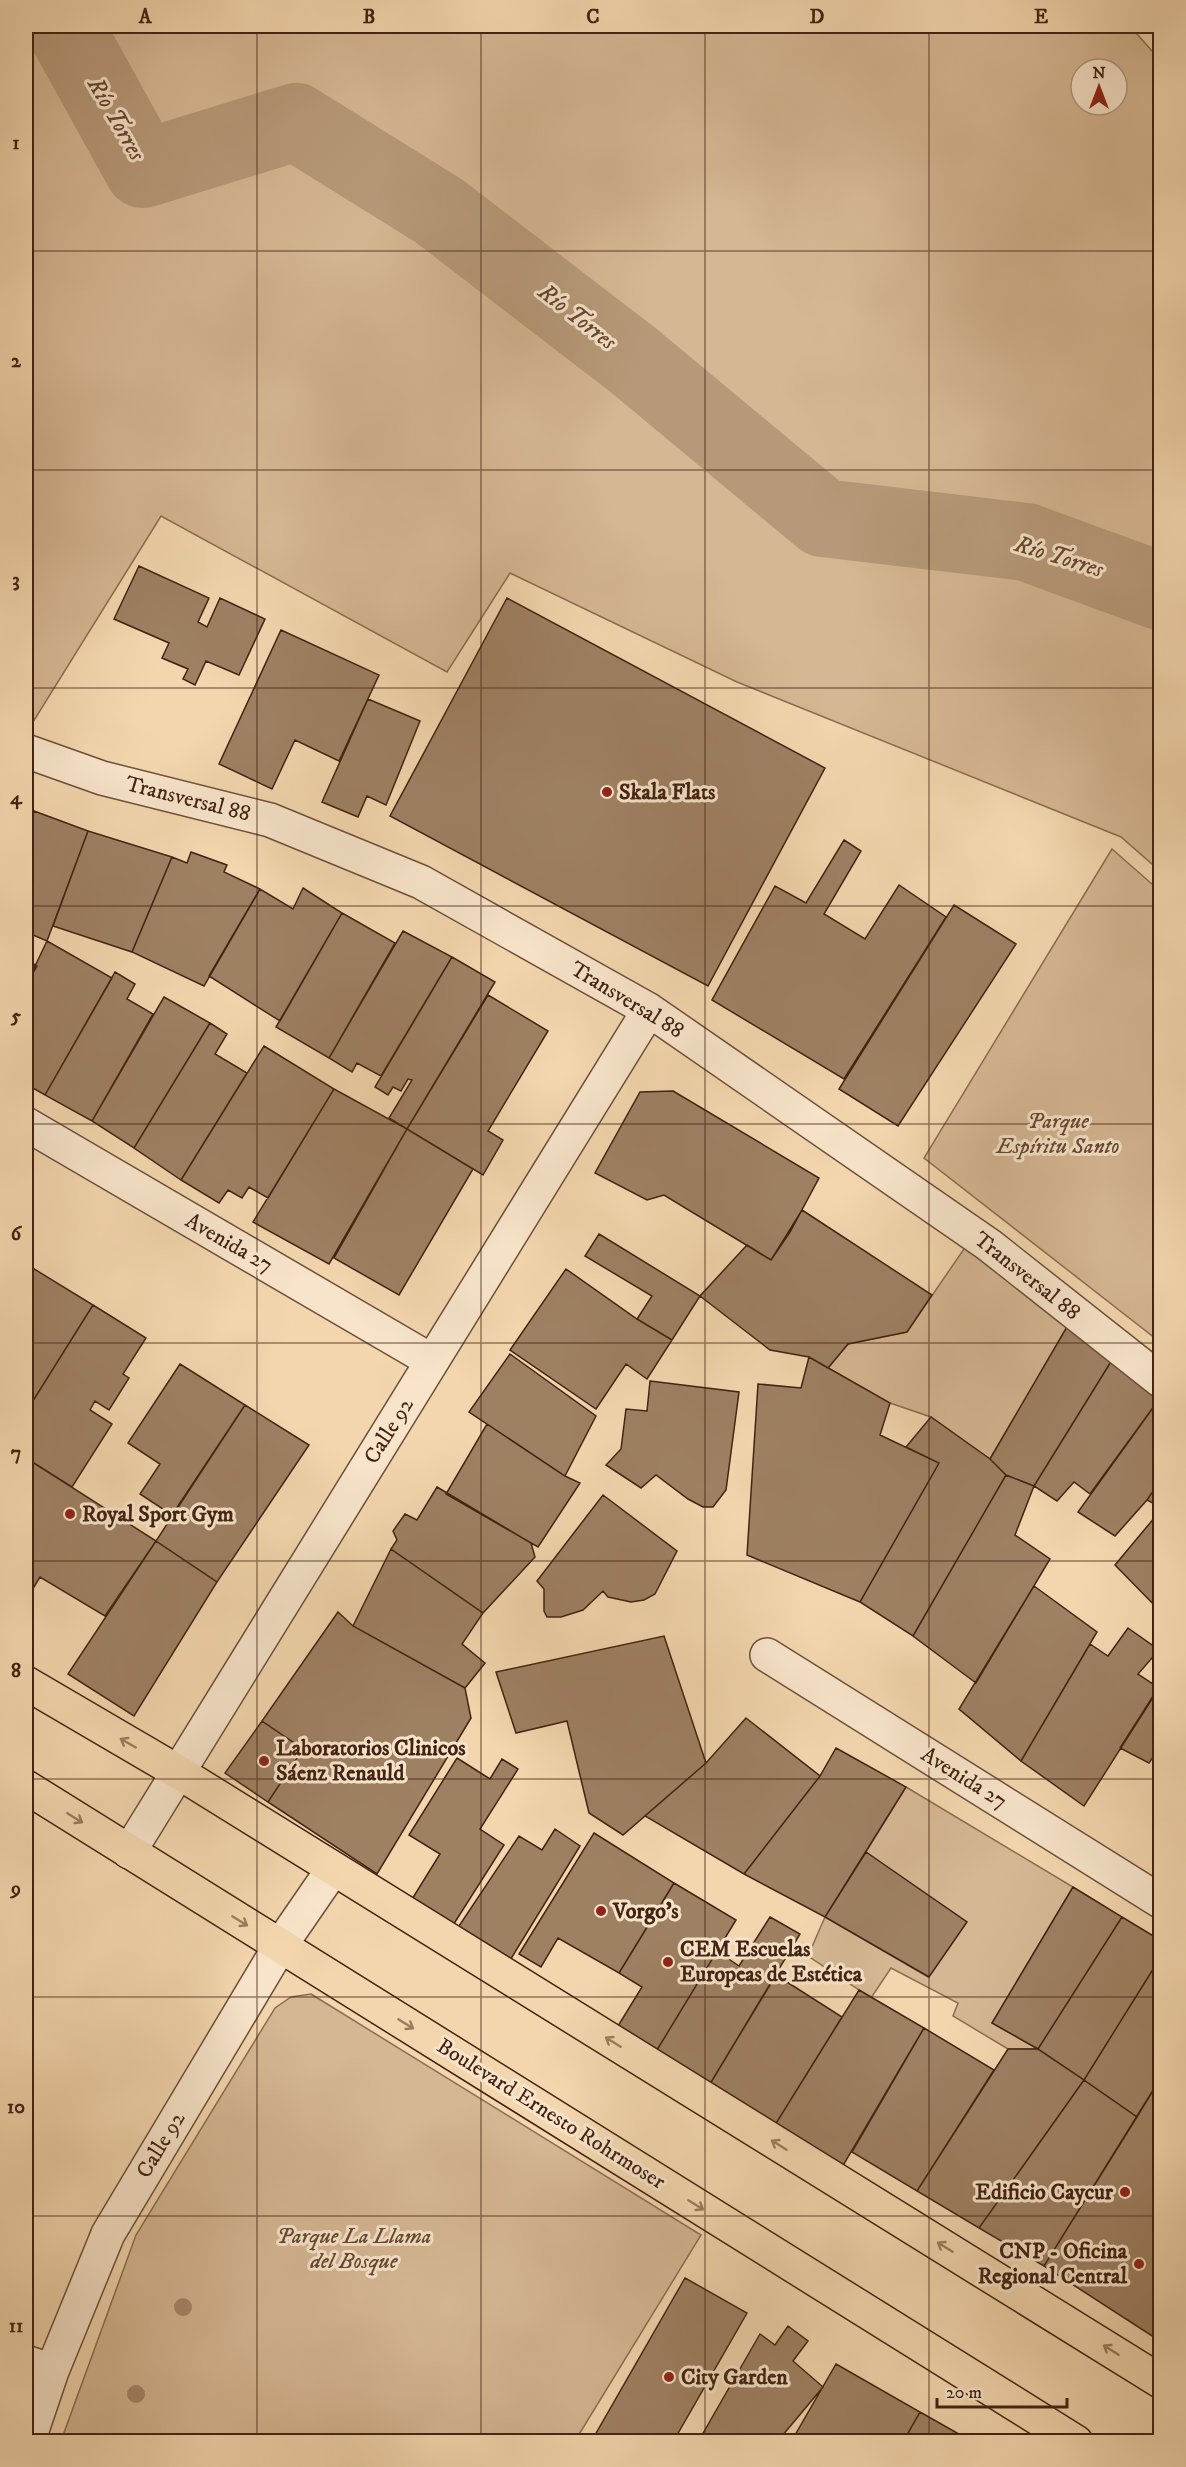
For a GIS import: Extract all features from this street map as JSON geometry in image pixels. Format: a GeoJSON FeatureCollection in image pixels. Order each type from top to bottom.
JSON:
{"type":"FeatureCollection","features":[{"type":"Feature","properties":{"kind":"main road"},"geometry":{"type":"LineString","coordinates":[[26,1683],[178,1772],[1161,2381]]}},
{"type":"Feature","properties":{"kind":"main road","name":"Boulevard Ernesto Rohrmoser"},"geometry":{"type":"LineString","coordinates":[[26,1787],[1076,2442]]}},
{"type":"Feature","properties":{"kind":"street","name":"Transversal 88"},"geometry":{"type":"LineString","coordinates":[[26,751],[102,778],[270,820],[422,882],[649,1010],[989,1245],[1161,1380]]}},
{"type":"Feature","properties":{"kind":"street","name":"Calle 92"},"geometry":{"type":"LineString","coordinates":[[129,1852],[649,1010]]}},
{"type":"Feature","properties":{"kind":"street","name":"Avenida 27"},"geometry":{"type":"LineString","coordinates":[[26,1124],[432,1361]]}},
{"type":"Feature","properties":{"kind":"street","name":"Avenida 27"},"geometry":{"type":"LineString","coordinates":[[767,1655],[1161,1900]]}},
{"type":"Feature","properties":{"kind":"street","name":"Calle 92"},"geometry":{"type":"LineString","coordinates":[[28,2442],[39,2367],[108,2234],[280,1946],[333,1869]]}},
{"type":"Feature","properties":{"kind":"green space"},"geometry":{"type":"Polygon","coordinates":[[[26,26],[1130,26],[1160,60],[1160,871],[1121,837],[737,682],[510,573],[447,672],[161,516],[33,722],[26,718],[26,26]]]}},
{"type":"Feature","properties":{"kind":"green space","name":"Parque Espíritu Santo"},"geometry":{"type":"Polygon","coordinates":[[[1112,849],[1160,891],[1160,1342],[924,1158],[1112,849]]]}},
{"type":"Feature","properties":{"kind":"green space"},"geometry":{"type":"Polygon","coordinates":[[[966,1246],[1071,1320],[990,1459],[931,1417],[890,1403],[828,1368],[848,1344],[907,1332],[966,1246]]]}},
{"type":"Feature","properties":{"kind":"green space"},"geometry":{"type":"Polygon","coordinates":[[[906,1787],[1073,1887],[992,2023],[1038,2049],[1008,2049],[953,2016],[958,2003],[891,1968],[871,1998],[808,1956],[825,1917],[928,1977],[966,1923],[866,1852],[906,1787]]]}},
{"type":"Feature","properties":{"kind":"green space","name":"Parque La Llama del Bosque"},"geometry":{"type":"Polygon","coordinates":[[[311,1994],[701,2235],[575,2441],[61,2441],[136,2235],[275,2008],[291,1997],[311,1994]]]}},
{"type":"Feature","properties":{"kind":"building"},"geometry":{"type":"Polygon","coordinates":[[[139,566],[209,598],[198,622],[207,627],[220,598],[265,619],[239,675],[206,661],[195,685],[183,679],[188,669],[162,658],[169,643],[114,619],[139,566]]]}},
{"type":"Feature","properties":{"kind":"building","name":"Skala Flats"},"geometry":{"type":"Polygon","coordinates":[[[507,598],[825,768],[708,986],[390,816],[507,598]]]}},
{"type":"Feature","properties":{"kind":"building"},"geometry":{"type":"Polygon","coordinates":[[[281,630],[379,675],[339,761],[295,740],[272,789],[219,764],[281,630]]]}},
{"type":"Feature","properties":{"kind":"building"},"geometry":{"type":"Polygon","coordinates":[[[368,699],[420,721],[386,805],[367,796],[358,817],[322,802],[368,699]]]}},
{"type":"Feature","properties":{"kind":"building"},"geometry":{"type":"Polygon","coordinates":[[[34,811],[88,831],[47,941],[26,932],[26,829],[34,811]]]}},
{"type":"Feature","properties":{"kind":"building"},"geometry":{"type":"Polygon","coordinates":[[[88,831],[172,857],[132,952],[53,926],[88,831]]]}},
{"type":"Feature","properties":{"kind":"building"},"geometry":{"type":"Polygon","coordinates":[[[844,840],[861,851],[824,914],[865,939],[899,885],[946,917],[844,1079],[712,1000],[775,886],[806,903],[844,840]]]}},
{"type":"Feature","properties":{"kind":"building"},"geometry":{"type":"Polygon","coordinates":[[[191,852],[227,865],[224,872],[260,889],[204,986],[132,952],[172,857],[187,863],[191,852]]]}},
{"type":"Feature","properties":{"kind":"building"},"geometry":{"type":"Polygon","coordinates":[[[303,888],[342,913],[280,1021],[209,976],[260,889],[293,909],[303,888]]]}},
{"type":"Feature","properties":{"kind":"building"},"geometry":{"type":"Polygon","coordinates":[[[954,905],[1016,944],[898,1126],[839,1089],[954,905]]]}},
{"type":"Feature","properties":{"kind":"building"},"geometry":{"type":"Polygon","coordinates":[[[342,913],[395,943],[329,1058],[276,1027],[342,913]]]}},
{"type":"Feature","properties":{"kind":"building"},"geometry":{"type":"Polygon","coordinates":[[[403,931],[452,957],[381,1076],[357,1063],[352,1072],[329,1058],[403,931]]]}},
{"type":"Feature","properties":{"kind":"building"},"geometry":{"type":"Polygon","coordinates":[[[47,941],[112,978],[45,1095],[26,1084],[26,985],[47,941]]]}},
{"type":"Feature","properties":{"kind":"building"},"geometry":{"type":"Polygon","coordinates":[[[452,957],[495,982],[407,1129],[389,1118],[412,1080],[408,1079],[401,1091],[393,1087],[388,1095],[375,1087],[452,957]]]}},
{"type":"Feature","properties":{"kind":"building"},"geometry":{"type":"Polygon","coordinates":[[[26,959],[37,966],[26,985],[26,959]]]}},
{"type":"Feature","properties":{"kind":"building"},"geometry":{"type":"Polygon","coordinates":[[[115,972],[135,984],[127,999],[153,1014],[92,1121],[45,1095],[115,972]]]}},
{"type":"Feature","properties":{"kind":"building"},"geometry":{"type":"Polygon","coordinates":[[[488,995],[548,1031],[488,1131],[503,1140],[483,1175],[407,1129],[488,995]]]}},
{"type":"Feature","properties":{"kind":"building"},"geometry":{"type":"Polygon","coordinates":[[[164,997],[210,1023],[134,1148],[92,1121],[164,997]]]}},
{"type":"Feature","properties":{"kind":"building"},"geometry":{"type":"Polygon","coordinates":[[[210,1023],[227,1034],[215,1054],[247,1073],[181,1180],[134,1148],[210,1023]]]}},
{"type":"Feature","properties":{"kind":"building"},"geometry":{"type":"Polygon","coordinates":[[[264,1046],[334,1089],[268,1198],[249,1187],[242,1198],[228,1190],[219,1203],[181,1180],[264,1046]]]}},
{"type":"Feature","properties":{"kind":"building"},"geometry":{"type":"Polygon","coordinates":[[[334,1089],[407,1129],[329,1264],[253,1222],[334,1089]]]}},
{"type":"Feature","properties":{"kind":"building"},"geometry":{"type":"Polygon","coordinates":[[[673,1091],[819,1178],[790,1232],[771,1260],[664,1195],[647,1200],[595,1173],[640,1092],[673,1091]]]}},
{"type":"Feature","properties":{"kind":"building"},"geometry":{"type":"Polygon","coordinates":[[[407,1129],[473,1169],[399,1295],[334,1258],[407,1129]]]}},
{"type":"Feature","properties":{"kind":"building"},"geometry":{"type":"Polygon","coordinates":[[[802,1210],[932,1295],[907,1332],[848,1344],[828,1368],[809,1357],[770,1350],[700,1296],[747,1245],[771,1260],[802,1210]]]}},
{"type":"Feature","properties":{"kind":"building"},"geometry":{"type":"Polygon","coordinates":[[[599,1234],[700,1296],[672,1340],[637,1319],[652,1296],[585,1256],[599,1234]]]}},
{"type":"Feature","properties":{"kind":"building"},"geometry":{"type":"Polygon","coordinates":[[[26,1264],[93,1305],[26,1412],[26,1264]]]}},
{"type":"Feature","properties":{"kind":"building"},"geometry":{"type":"Polygon","coordinates":[[[566,1269],[637,1319],[672,1340],[647,1379],[626,1364],[596,1409],[510,1350],[566,1269]]]}},
{"type":"Feature","properties":{"kind":"building"},"geometry":{"type":"Polygon","coordinates":[[[93,1305],[146,1338],[123,1374],[129,1378],[109,1410],[95,1401],[90,1410],[112,1424],[72,1487],[26,1458],[26,1412],[93,1305]]]}},
{"type":"Feature","properties":{"kind":"building"},"geometry":{"type":"Polygon","coordinates":[[[1071,1320],[1112,1360],[1034,1486],[1006,1475],[990,1459],[1071,1320]]]}},
{"type":"Feature","properties":{"kind":"building"},"geometry":{"type":"Polygon","coordinates":[[[510,1354],[596,1416],[565,1476],[469,1412],[510,1354]]]}},
{"type":"Feature","properties":{"kind":"building"},"geometry":{"type":"Polygon","coordinates":[[[809,1357],[890,1403],[880,1435],[939,1463],[860,1602],[747,1555],[758,1384],[801,1388],[809,1357]]]}},
{"type":"Feature","properties":{"kind":"building"},"geometry":{"type":"Polygon","coordinates":[[[1112,1360],[1160,1398],[1090,1494],[1074,1482],[1057,1501],[1034,1486],[1112,1360]]]}},
{"type":"Feature","properties":{"kind":"building"},"geometry":{"type":"Polygon","coordinates":[[[180,1364],[245,1405],[172,1515],[140,1494],[160,1464],[128,1443],[180,1364]]]}},
{"type":"Feature","properties":{"kind":"building"},"geometry":{"type":"Polygon","coordinates":[[[650,1381],[739,1392],[726,1490],[713,1507],[703,1507],[688,1499],[656,1475],[641,1488],[606,1465],[621,1449],[626,1409],[647,1411],[650,1381]]]}},
{"type":"Feature","properties":{"kind":"building"},"geometry":{"type":"Polygon","coordinates":[[[1160,1398],[1160,1481],[1147,1500],[1115,1536],[1078,1512],[1160,1398]]]}},
{"type":"Feature","properties":{"kind":"building"},"geometry":{"type":"Polygon","coordinates":[[[245,1405],[309,1445],[217,1582],[156,1541],[245,1405]]]}},
{"type":"Feature","properties":{"kind":"building"},"geometry":{"type":"Polygon","coordinates":[[[931,1417],[990,1459],[1006,1475],[913,1636],[860,1602],[939,1463],[906,1447],[931,1417]]]}},
{"type":"Feature","properties":{"kind":"building"},"geometry":{"type":"Polygon","coordinates":[[[487,1424],[565,1476],[580,1483],[538,1547],[446,1494],[487,1424]]]}},
{"type":"Feature","properties":{"kind":"building","name":"Royal Sport Gym"},"geometry":{"type":"Polygon","coordinates":[[[26,1458],[156,1541],[105,1616],[40,1577],[26,1600],[26,1458]]]}},
{"type":"Feature","properties":{"kind":"building"},"geometry":{"type":"Polygon","coordinates":[[[1006,1475],[1034,1486],[1015,1535],[1050,1559],[976,1683],[913,1636],[1006,1475]]]}},
{"type":"Feature","properties":{"kind":"building"},"geometry":{"type":"Polygon","coordinates":[[[1160,1481],[1160,1507],[1147,1500],[1160,1481]]]}},
{"type":"Feature","properties":{"kind":"building"},"geometry":{"type":"Polygon","coordinates":[[[437,1487],[531,1543],[535,1557],[483,1613],[391,1549],[397,1540],[393,1531],[405,1514],[417,1520],[437,1487]]]}},
{"type":"Feature","properties":{"kind":"building"},"geometry":{"type":"Polygon","coordinates":[[[603,1495],[677,1551],[655,1594],[644,1600],[631,1602],[608,1597],[603,1591],[583,1610],[561,1617],[547,1617],[544,1611],[544,1589],[537,1581],[603,1495]]]}},
{"type":"Feature","properties":{"kind":"building"},"geometry":{"type":"Polygon","coordinates":[[[1160,1511],[1160,1611],[1115,1565],[1160,1511]]]}},
{"type":"Feature","properties":{"kind":"building"},"geometry":{"type":"Polygon","coordinates":[[[156,1541],[217,1582],[134,1716],[68,1674],[156,1541]]]}},
{"type":"Feature","properties":{"kind":"building"},"geometry":{"type":"Polygon","coordinates":[[[391,1549],[483,1613],[462,1644],[485,1663],[465,1688],[353,1626],[391,1549]]]}},
{"type":"Feature","properties":{"kind":"building"},"geometry":{"type":"Polygon","coordinates":[[[1034,1586],[1097,1632],[1021,1761],[959,1709],[1034,1586]]]}},
{"type":"Feature","properties":{"kind":"building"},"geometry":{"type":"Polygon","coordinates":[[[338,1612],[353,1626],[465,1688],[471,1718],[377,1874],[268,1802],[303,1749],[262,1721],[338,1612]]]}},
{"type":"Feature","properties":{"kind":"building"},"geometry":{"type":"Polygon","coordinates":[[[1128,1628],[1159,1650],[1138,1674],[1159,1688],[1084,1806],[1021,1761],[1090,1644],[1108,1656],[1128,1628]]]}},
{"type":"Feature","properties":{"kind":"building"},"geometry":{"type":"Polygon","coordinates":[[[664,1636],[706,1763],[623,1835],[589,1813],[567,1721],[516,1733],[496,1672],[664,1636]]]}},
{"type":"Feature","properties":{"kind":"building"},"geometry":{"type":"Polygon","coordinates":[[[1160,1685],[1160,1747],[1149,1763],[1120,1748],[1160,1685]]]}},
{"type":"Feature","properties":{"kind":"building"},"geometry":{"type":"Polygon","coordinates":[[[746,1718],[820,1776],[744,1874],[645,1816],[706,1763],[746,1718]]]}},
{"type":"Feature","properties":{"kind":"building","name":"Laboratorios Clinicos Sáenz Renauld"},"geometry":{"type":"Polygon","coordinates":[[[262,1721],[303,1749],[268,1802],[225,1773],[262,1721]]]}},
{"type":"Feature","properties":{"kind":"building"},"geometry":{"type":"Polygon","coordinates":[[[836,1748],[906,1787],[825,1917],[744,1874],[820,1776],[836,1748]]]}},
{"type":"Feature","properties":{"kind":"building"},"geometry":{"type":"Polygon","coordinates":[[[457,1758],[490,1779],[502,1759],[518,1769],[480,1829],[504,1845],[450,1930],[409,1904],[440,1854],[409,1835],[457,1758]]]}},
{"type":"Feature","properties":{"kind":"building"},"geometry":{"type":"Polygon","coordinates":[[[555,1829],[580,1846],[509,1962],[457,1929],[519,1836],[542,1850],[555,1829]]]}},
{"type":"Feature","properties":{"kind":"building","name":"Vorgo's"},"geometry":{"type":"Polygon","coordinates":[[[594,1833],[674,1883],[619,1973],[558,1938],[541,1967],[519,1954],[594,1833]]]}},
{"type":"Feature","properties":{"kind":"building"},"geometry":{"type":"Polygon","coordinates":[[[866,1852],[967,1922],[929,1977],[825,1917],[866,1852]]]}},
{"type":"Feature","properties":{"kind":"building","name":"CEM Escuelas Europeas de Estética"},"geometry":{"type":"Polygon","coordinates":[[[674,1883],[736,1920],[657,2050],[618,2026],[642,1987],[619,1973],[674,1883]]]}},
{"type":"Feature","properties":{"kind":"building"},"geometry":{"type":"Polygon","coordinates":[[[1073,1887],[1122,1917],[1038,2049],[992,2023],[1073,1887]]]}},
{"type":"Feature","properties":{"kind":"building"},"geometry":{"type":"Polygon","coordinates":[[[770,1917],[800,1934],[710,2084],[657,2050],[717,1951],[739,1966],[770,1917]]]}},
{"type":"Feature","properties":{"kind":"building"},"geometry":{"type":"Polygon","coordinates":[[[1122,1917],[1160,1940],[1160,1958],[1084,2080],[1038,2049],[1122,1917]]]}},
{"type":"Feature","properties":{"kind":"building"},"geometry":{"type":"Polygon","coordinates":[[[1160,1958],[1160,2079],[1137,2117],[1084,2080],[1160,1958]]]}},
{"type":"Feature","properties":{"kind":"building"},"geometry":{"type":"Polygon","coordinates":[[[776,1975],[842,2017],[775,2125],[710,2084],[776,1975]]]}},
{"type":"Feature","properties":{"kind":"building"},"geometry":{"type":"Polygon","coordinates":[[[859,1990],[924,2028],[841,2169],[775,2125],[859,1990]]]}},
{"type":"Feature","properties":{"kind":"building"},"geometry":{"type":"Polygon","coordinates":[[[924,2028],[994,2070],[917,2191],[852,2152],[924,2028]]]}},
{"type":"Feature","properties":{"kind":"building"},"geometry":{"type":"Polygon","coordinates":[[[1008,2049],[1038,2049],[1084,2080],[979,2228],[917,2191],[1008,2049]]]}},
{"type":"Feature","properties":{"kind":"building","name":"Edificio Caycur"},"geometry":{"type":"Polygon","coordinates":[[[1160,2079],[1160,2341],[1044,2266],[1160,2079]]]}},
{"type":"Feature","properties":{"kind":"building"},"geometry":{"type":"Polygon","coordinates":[[[1084,2080],[1137,2117],[1044,2266],[979,2228],[1084,2080]]]}},
{"type":"Feature","properties":{"kind":"building","name":"City Garden"},"geometry":{"type":"Polygon","coordinates":[[[685,2278],[747,2313],[673,2442],[591,2442],[685,2278]]]}},
{"type":"Feature","properties":{"kind":"building"},"geometry":{"type":"Polygon","coordinates":[[[788,2326],[808,2341],[793,2361],[823,2387],[777,2442],[698,2442],[760,2334],[775,2345],[788,2326]]]}},
{"type":"Feature","properties":{"kind":"building"},"geometry":{"type":"Polygon","coordinates":[[[836,2364],[920,2412],[903,2442],[791,2442],[836,2364]]]}},
{"type":"Feature","properties":{"kind":"building"},"geometry":{"type":"Polygon","coordinates":[[[920,2412],[973,2442],[903,2442],[920,2412]]]}},
{"type":"Feature","properties":{"kind":"waterway","name":"Río Torres"},"geometry":{"type":"LineString","coordinates":[[64,26],[143,169],[296,122],[439,211],[633,360],[823,518],[1026,542],[1160,591]]}},
{"type":"Feature","properties":{"kind":"place","name":"Skala Flats"},"geometry":{"type":"Point","coordinates":[607,792]}},
{"type":"Feature","properties":{"kind":"place","name":"Royal Sport Gym"},"geometry":{"type":"Point","coordinates":[70,1514]}},
{"type":"Feature","properties":{"kind":"place","name":"Laboratorios Clinicos Sáenz Renauld"},"geometry":{"type":"Point","coordinates":[264,1761]}},
{"type":"Feature","properties":{"kind":"place","name":"Vorgo's"},"geometry":{"type":"Point","coordinates":[601,1911]}},
{"type":"Feature","properties":{"kind":"place","name":"CEM Escuelas Europeas de Estética"},"geometry":{"type":"Point","coordinates":[668,1962]}},
{"type":"Feature","properties":{"kind":"place","name":"Edificio Caycur"},"geometry":{"type":"Point","coordinates":[1125,2192]}},
{"type":"Feature","properties":{"kind":"place","name":"CNP - Oficina Regional Central"},"geometry":{"type":"Point","coordinates":[1139,2264]}},
{"type":"Feature","properties":{"kind":"place","name":"City Garden"},"geometry":{"type":"Point","coordinates":[669,2377]}}]}
